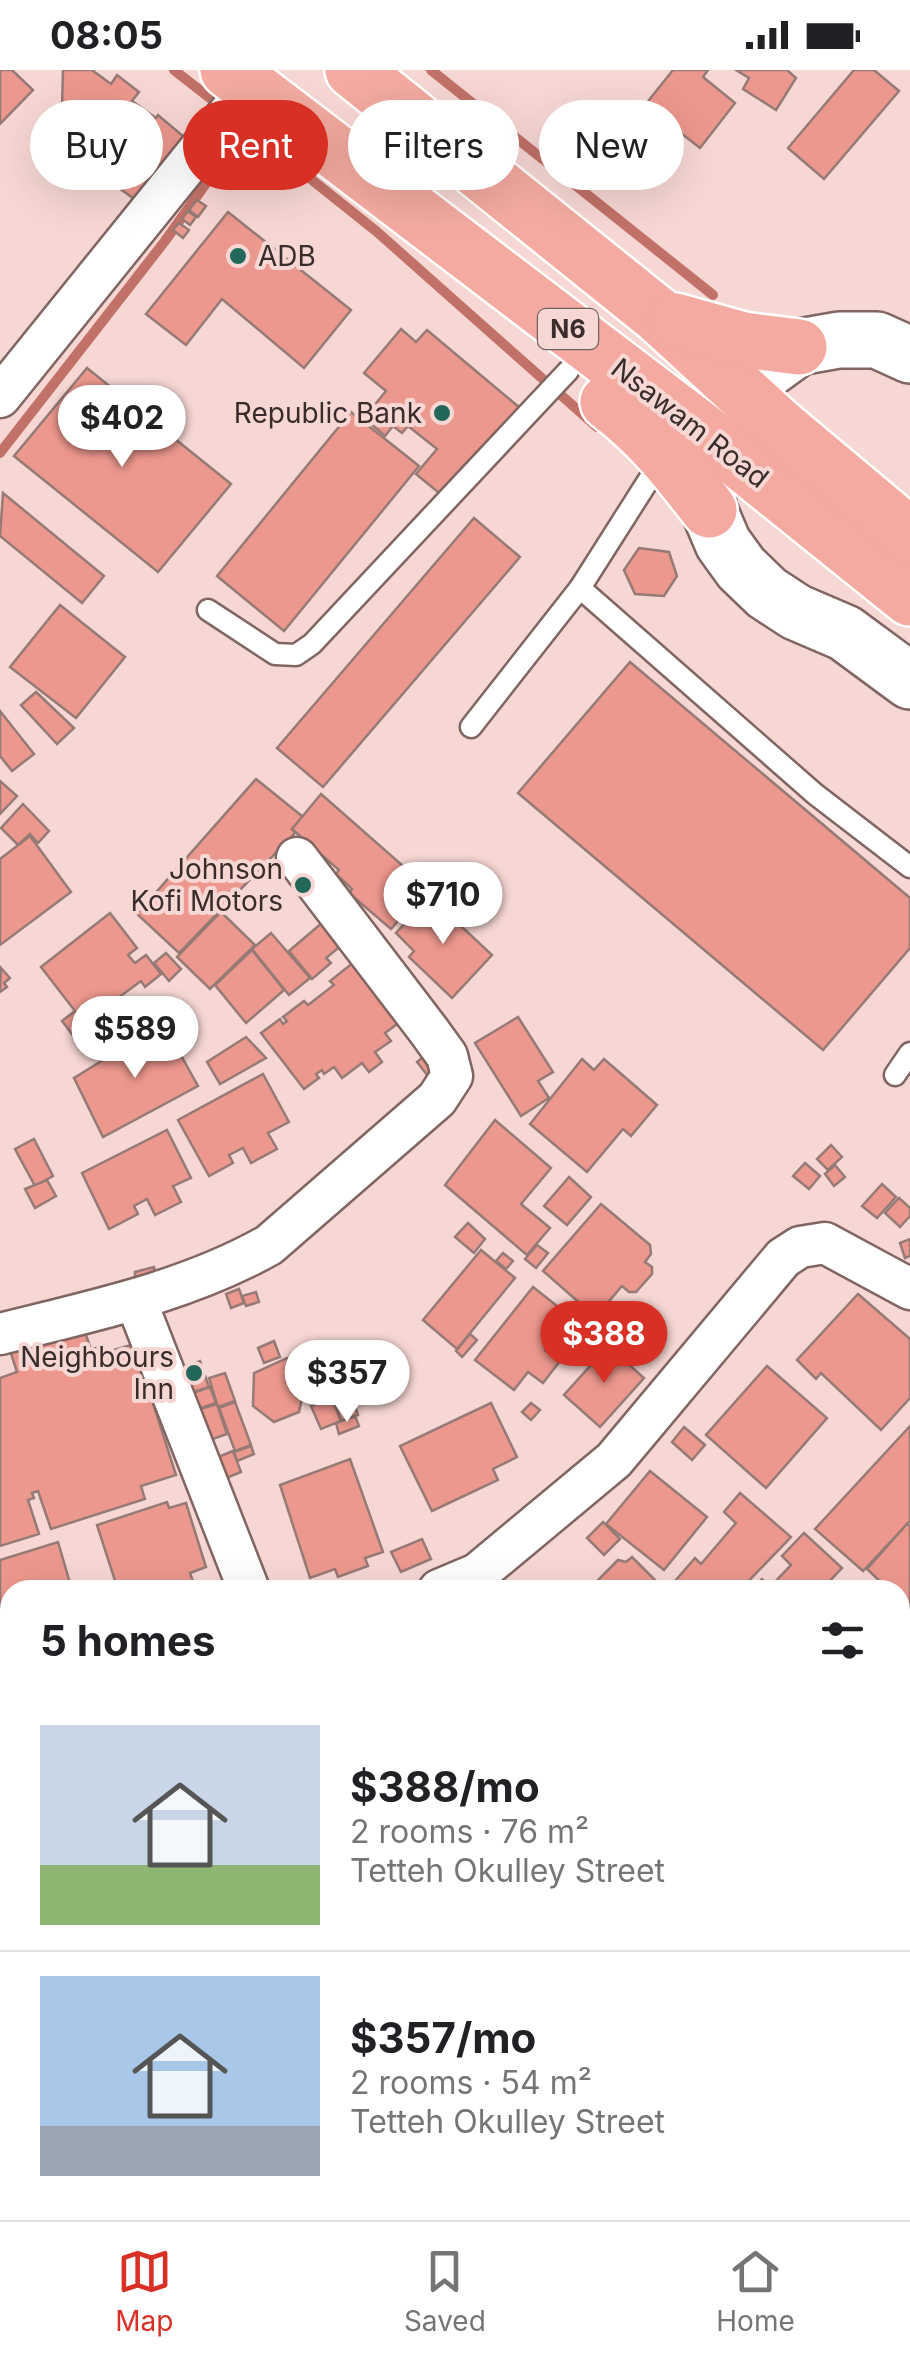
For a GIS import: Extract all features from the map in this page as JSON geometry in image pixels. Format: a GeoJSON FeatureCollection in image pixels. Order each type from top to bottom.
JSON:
{"type":"FeatureCollection","features":[{"type":"Feature","properties":{"kind":"highway","name":"Nsawam Road"},"geometry":{"type":"LineString","coordinates":[[353,70],[658,315],[779,426],[910,536]]}},
{"type":"Feature","properties":{"kind":"highway","name":"Nsawam Road"},"geometry":{"type":"LineString","coordinates":[[239,79],[429,224],[686,443],[910,598]]}},
{"type":"Feature","properties":{"kind":"highway"},"geometry":{"type":"LineString","coordinates":[[429,224],[482,288],[568,371],[645,430],[686,443],[708,510]]}},
{"type":"Feature","properties":{"kind":"highway"},"geometry":{"type":"LineString","coordinates":[[658,315],[743,340],[799,347]]}},
{"type":"Feature","properties":{"kind":"main road"},"geometry":{"type":"LineString","coordinates":[[686,443],[741,389],[799,347],[839,340],[877,340],[910,356]]}},
{"type":"Feature","properties":{"kind":"main road"},"geometry":{"type":"LineString","coordinates":[[708,510],[732,556],[767,593],[796,612],[845,633],[910,681]]}},
{"type":"Feature","properties":{"kind":"street"},"geometry":{"type":"LineString","coordinates":[[0,397],[239,79]]}},
{"type":"Feature","properties":{"kind":"street"},"geometry":{"type":"LineString","coordinates":[[0,1334],[136,1301],[248,1257],[269,1245],[437,1099],[452,1076],[446,1056],[429,1030],[297,858]]}},
{"type":"Feature","properties":{"kind":"street"},"geometry":{"type":"LineString","coordinates":[[463,1580],[478,1574],[614,1460],[782,1258],[800,1247],[825,1243],[910,1290]]}},
{"type":"Feature","properties":{"kind":"street"},"geometry":{"type":"LineString","coordinates":[[136,1301],[246,1580]]}},
{"type":"Feature","properties":{"kind":"lane"},"geometry":{"type":"LineString","coordinates":[[208,610],[274,654],[296,655],[312,644],[568,371]]}},
{"type":"Feature","properties":{"kind":"lane"},"geometry":{"type":"LineString","coordinates":[[471,727],[580,588],[686,443]]}},
{"type":"Feature","properties":{"kind":"lane"},"geometry":{"type":"LineString","coordinates":[[580,588],[816,794],[910,867]]}},
{"type":"Feature","properties":{"kind":"lane"},"geometry":{"type":"LineString","coordinates":[[896,1075],[910,1052]]}},
{"type":"Feature","properties":{"kind":"building"},"geometry":{"type":"Polygon","coordinates":[[[0,70],[12,70],[33,90],[0,124],[0,70]]]}},
{"type":"Feature","properties":{"kind":"building"},"geometry":{"type":"Polygon","coordinates":[[[63,70],[92,70],[111,84],[117,75],[139,92],[133,100],[62,100],[63,70]]]}},
{"type":"Feature","properties":{"kind":"building"},"geometry":{"type":"Polygon","coordinates":[[[673,70],[708,70],[703,77],[735,103],[700,148],[684,135],[684,100],[649,100],[673,70]]]}},
{"type":"Feature","properties":{"kind":"building"},"geometry":{"type":"Polygon","coordinates":[[[736,70],[787,70],[796,78],[776,110],[743,89],[749,78],[736,70]]]}},
{"type":"Feature","properties":{"kind":"building"},"geometry":{"type":"Polygon","coordinates":[[[854,70],[874,70],[899,91],[824,179],[788,148],[854,70]]]}},
{"type":"Feature","properties":{"kind":"building"},"geometry":{"type":"Polygon","coordinates":[[[163,119],[183,138],[163,166],[163,119]]]}},
{"type":"Feature","properties":{"kind":"building"},"geometry":{"type":"Polygon","coordinates":[[[122,190],[145,190],[137,201],[122,190]]]}},
{"type":"Feature","properties":{"kind":"building"},"geometry":{"type":"Polygon","coordinates":[[[197,200],[206,206],[198,217],[189,210],[197,200]]]}},
{"type":"Feature","properties":{"kind":"building"},"geometry":{"type":"Polygon","coordinates":[[[188,211],[196,217],[190,225],[182,219],[188,211]]]}},
{"type":"Feature","properties":{"kind":"building","name":"ADB"},"geometry":{"type":"Polygon","coordinates":[[[228,212],[351,310],[304,368],[222,299],[186,345],[146,314],[228,212]]]}},
{"type":"Feature","properties":{"kind":"building"},"geometry":{"type":"Polygon","coordinates":[[[179,223],[189,230],[183,238],[173,230],[179,223]]]}},
{"type":"Feature","properties":{"kind":"building","name":"Republic Bank"},"geometry":{"type":"Polygon","coordinates":[[[401,329],[416,342],[427,330],[520,408],[444,497],[416,474],[437,449],[408,426],[402,433],[393,426],[385,436],[364,418],[386,391],[364,373],[401,329]]]}},
{"type":"Feature","properties":{"kind":"building"},"geometry":{"type":"Polygon","coordinates":[[[87,368],[231,484],[158,572],[14,456],[87,368]]]}},
{"type":"Feature","properties":{"kind":"building"},"geometry":{"type":"Polygon","coordinates":[[[351,412],[419,466],[284,631],[217,576],[351,412]]]}},
{"type":"Feature","properties":{"kind":"building"},"geometry":{"type":"Polygon","coordinates":[[[3,493],[104,576],[82,603],[0,536],[3,493]]]}},
{"type":"Feature","properties":{"kind":"building"},"geometry":{"type":"Polygon","coordinates":[[[474,518],[520,557],[323,787],[277,748],[474,518]]]}},
{"type":"Feature","properties":{"kind":"building"},"geometry":{"type":"Polygon","coordinates":[[[639,548],[669,552],[677,576],[664,596],[635,594],[624,570],[639,548]]]}},
{"type":"Feature","properties":{"kind":"building"},"geometry":{"type":"Polygon","coordinates":[[[60,605],[125,657],[76,718],[10,667],[60,605]]]}},
{"type":"Feature","properties":{"kind":"building"},"geometry":{"type":"Polygon","coordinates":[[[630,662],[910,898],[910,948],[823,1050],[518,793],[630,662]]]}},
{"type":"Feature","properties":{"kind":"building"},"geometry":{"type":"Polygon","coordinates":[[[36,692],[74,728],[57,744],[21,705],[36,692]]]}},
{"type":"Feature","properties":{"kind":"building"},"geometry":{"type":"Polygon","coordinates":[[[0,711],[34,754],[12,771],[0,756],[0,711]]]}},
{"type":"Feature","properties":{"kind":"building"},"geometry":{"type":"Polygon","coordinates":[[[256,779],[303,817],[292,829],[295,833],[179,953],[137,914],[256,779]]]}},
{"type":"Feature","properties":{"kind":"building"},"geometry":{"type":"Polygon","coordinates":[[[0,781],[17,796],[0,814],[0,781]]]}},
{"type":"Feature","properties":{"kind":"building"},"geometry":{"type":"Polygon","coordinates":[[[321,794],[427,887],[391,929],[349,893],[352,889],[336,874],[339,870],[292,829],[321,794]]]}},
{"type":"Feature","properties":{"kind":"building"},"geometry":{"type":"Polygon","coordinates":[[[23,804],[49,831],[38,843],[30,834],[18,845],[1,828],[23,804]]]}},
{"type":"Feature","properties":{"kind":"building"},"geometry":{"type":"Polygon","coordinates":[[[30,836],[71,892],[0,945],[0,859],[30,836]]]}},
{"type":"Feature","properties":{"kind":"building"},"geometry":{"type":"Polygon","coordinates":[[[430,897],[492,955],[452,998],[409,957],[414,951],[396,933],[430,897]]]}},
{"type":"Feature","properties":{"kind":"building"},"geometry":{"type":"Polygon","coordinates":[[[221,912],[255,945],[210,989],[177,957],[221,912]]]}},
{"type":"Feature","properties":{"kind":"building"},"geometry":{"type":"Polygon","coordinates":[[[110,913],[137,948],[128,955],[135,963],[146,955],[161,974],[145,987],[141,981],[118,998],[126,1009],[111,1020],[103,1010],[72,1034],[62,1021],[75,1011],[41,967],[110,913]]]}},
{"type":"Feature","properties":{"kind":"building"},"geometry":{"type":"Polygon","coordinates":[[[323,922],[343,944],[326,958],[331,963],[312,979],[289,951],[323,922]]]}},
{"type":"Feature","properties":{"kind":"building"},"geometry":{"type":"Polygon","coordinates":[[[271,933],[310,978],[289,995],[252,949],[271,933]]]}},
{"type":"Feature","properties":{"kind":"building"},"geometry":{"type":"Polygon","coordinates":[[[252,950],[284,990],[246,1023],[215,985],[252,950]]]}},
{"type":"Feature","properties":{"kind":"building"},"geometry":{"type":"Polygon","coordinates":[[[166,953],[181,969],[169,981],[154,963],[166,953]]]}},
{"type":"Feature","properties":{"kind":"building"},"geometry":{"type":"Polygon","coordinates":[[[354,962],[400,1022],[385,1033],[391,1041],[375,1052],[382,1062],[369,1072],[362,1063],[342,1078],[334,1067],[324,1074],[322,1070],[316,1074],[319,1078],[304,1089],[261,1033],[280,1019],[283,1024],[287,1021],[283,1017],[304,1001],[308,1005],[334,985],[330,981],[354,962]]]}},
{"type":"Feature","properties":{"kind":"building"},"geometry":{"type":"Polygon","coordinates":[[[1,968],[10,978],[0,992],[1,968]]]}},
{"type":"Feature","properties":{"kind":"building"},"geometry":{"type":"Polygon","coordinates":[[[518,1017],[553,1072],[538,1081],[549,1098],[521,1116],[475,1043],[518,1017]]]}},
{"type":"Feature","properties":{"kind":"building"},"geometry":{"type":"Polygon","coordinates":[[[163,1023],[198,1086],[103,1137],[74,1078],[163,1023]]]}},
{"type":"Feature","properties":{"kind":"building"},"geometry":{"type":"Polygon","coordinates":[[[246,1037],[266,1058],[220,1084],[207,1062],[246,1037]]]}},
{"type":"Feature","properties":{"kind":"building"},"geometry":{"type":"Polygon","coordinates":[[[430,1051],[431,1080],[417,1062],[430,1051]]]}},
{"type":"Feature","properties":{"kind":"building"},"geometry":{"type":"Polygon","coordinates":[[[582,1059],[594,1070],[604,1059],[657,1105],[631,1136],[623,1129],[587,1172],[530,1124],[582,1059]]]}},
{"type":"Feature","properties":{"kind":"building"},"geometry":{"type":"Polygon","coordinates":[[[263,1074],[289,1122],[268,1133],[277,1149],[251,1163],[243,1148],[229,1155],[233,1163],[209,1176],[178,1120],[263,1074]]]}},
{"type":"Feature","properties":{"kind":"building"},"geometry":{"type":"Polygon","coordinates":[[[495,1120],[551,1168],[521,1204],[550,1228],[527,1255],[445,1185],[495,1120]]]}},
{"type":"Feature","properties":{"kind":"building"},"geometry":{"type":"Polygon","coordinates":[[[167,1130],[191,1178],[173,1186],[181,1202],[155,1215],[147,1199],[134,1206],[138,1214],[109,1229],[82,1173],[167,1130]]]}},
{"type":"Feature","properties":{"kind":"building"},"geometry":{"type":"Polygon","coordinates":[[[34,1139],[53,1176],[35,1186],[15,1149],[34,1139]]]}},
{"type":"Feature","properties":{"kind":"building"},"geometry":{"type":"Polygon","coordinates":[[[831,1145],[842,1157],[828,1170],[817,1159],[831,1145]]]}},
{"type":"Feature","properties":{"kind":"building"},"geometry":{"type":"Polygon","coordinates":[[[805,1163],[820,1176],[809,1189],[793,1176],[805,1163]]]}},
{"type":"Feature","properties":{"kind":"building"},"geometry":{"type":"Polygon","coordinates":[[[835,1165],[845,1177],[834,1186],[825,1174],[835,1165]]]}},
{"type":"Feature","properties":{"kind":"building"},"geometry":{"type":"Polygon","coordinates":[[[569,1177],[591,1197],[567,1225],[544,1206],[569,1177]]]}},
{"type":"Feature","properties":{"kind":"building"},"geometry":{"type":"Polygon","coordinates":[[[47,1180],[56,1196],[35,1208],[25,1189],[47,1180]]]}},
{"type":"Feature","properties":{"kind":"building"},"geometry":{"type":"Polygon","coordinates":[[[882,1184],[896,1197],[877,1218],[862,1206],[882,1184]]]}},
{"type":"Feature","properties":{"kind":"building"},"geometry":{"type":"Polygon","coordinates":[[[899,1198],[910,1208],[910,1216],[900,1227],[885,1213],[899,1198]]]}},
{"type":"Feature","properties":{"kind":"building"},"geometry":{"type":"Polygon","coordinates":[[[601,1204],[650,1245],[651,1254],[645,1262],[652,1267],[652,1274],[636,1292],[622,1286],[598,1314],[591,1313],[543,1271],[601,1204]]]}},
{"type":"Feature","properties":{"kind":"building"},"geometry":{"type":"Polygon","coordinates":[[[468,1223],[485,1239],[474,1253],[455,1237],[468,1223]]]}},
{"type":"Feature","properties":{"kind":"building"},"geometry":{"type":"Polygon","coordinates":[[[910,1239],[910,1256],[905,1258],[900,1243],[910,1239]]]}},
{"type":"Feature","properties":{"kind":"building"},"geometry":{"type":"Polygon","coordinates":[[[537,1245],[548,1253],[536,1268],[525,1259],[537,1245]]]}},
{"type":"Feature","properties":{"kind":"building"},"geometry":{"type":"Polygon","coordinates":[[[481,1250],[515,1278],[457,1349],[423,1320],[481,1250]]]}},
{"type":"Feature","properties":{"kind":"building"},"geometry":{"type":"Polygon","coordinates":[[[503,1253],[513,1261],[506,1269],[496,1261],[503,1253]]]}},
{"type":"Feature","properties":{"kind":"building"},"geometry":{"type":"Polygon","coordinates":[[[154,1267],[159,1286],[135,1279],[135,1272],[154,1267]]]}},
{"type":"Feature","properties":{"kind":"building"},"geometry":{"type":"Polygon","coordinates":[[[533,1287],[571,1317],[545,1350],[560,1361],[543,1383],[528,1372],[514,1390],[475,1360],[533,1287]]]}},
{"type":"Feature","properties":{"kind":"building"},"geometry":{"type":"Polygon","coordinates":[[[239,1289],[244,1303],[231,1308],[226,1294],[239,1289]]]}},
{"type":"Feature","properties":{"kind":"building"},"geometry":{"type":"Polygon","coordinates":[[[256,1292],[259,1302],[246,1306],[242,1296],[256,1292]]]}},
{"type":"Feature","properties":{"kind":"building"},"geometry":{"type":"Polygon","coordinates":[[[858,1294],[910,1339],[910,1398],[881,1430],[821,1373],[816,1379],[797,1360],[858,1294]]]}},
{"type":"Feature","properties":{"kind":"building"},"geometry":{"type":"Polygon","coordinates":[[[80,1317],[91,1350],[101,1346],[104,1353],[134,1344],[176,1475],[141,1486],[145,1499],[51,1529],[38,1491],[32,1493],[34,1498],[28,1500],[39,1534],[0,1546],[0,1378],[17,1372],[7,1341],[80,1317]]]}},
{"type":"Feature","properties":{"kind":"building"},"geometry":{"type":"Polygon","coordinates":[[[470,1334],[477,1340],[462,1357],[456,1351],[470,1334]]]}},
{"type":"Feature","properties":{"kind":"building"},"geometry":{"type":"Polygon","coordinates":[[[589,1335],[600,1337],[603,1350],[591,1361],[579,1357],[577,1343],[589,1335]]]}},
{"type":"Feature","properties":{"kind":"building"},"geometry":{"type":"Polygon","coordinates":[[[274,1341],[280,1357],[264,1363],[258,1348],[274,1341]]]}},
{"type":"Feature","properties":{"kind":"building"},"geometry":{"type":"Polygon","coordinates":[[[608,1346],[644,1378],[600,1427],[564,1395],[608,1346]]]}},
{"type":"Feature","properties":{"kind":"building"},"geometry":{"type":"Polygon","coordinates":[[[287,1358],[305,1384],[299,1412],[274,1422],[253,1406],[254,1373],[287,1358]]]}},
{"type":"Feature","properties":{"kind":"building"},"geometry":{"type":"Polygon","coordinates":[[[200,1361],[209,1387],[190,1393],[181,1368],[200,1361]]]}},
{"type":"Feature","properties":{"kind":"building"},"geometry":{"type":"Polygon","coordinates":[[[767,1366],[827,1418],[766,1488],[706,1435],[767,1366]]]}},
{"type":"Feature","properties":{"kind":"building"},"geometry":{"type":"Polygon","coordinates":[[[225,1373],[235,1401],[218,1407],[209,1378],[225,1373]]]}},
{"type":"Feature","properties":{"kind":"building"},"geometry":{"type":"Polygon","coordinates":[[[340,1373],[347,1392],[332,1398],[325,1378],[340,1373]]]}},
{"type":"Feature","properties":{"kind":"building"},"geometry":{"type":"Polygon","coordinates":[[[210,1387],[216,1403],[198,1409],[193,1393],[210,1387]]]}},
{"type":"Feature","properties":{"kind":"building"},"geometry":{"type":"Polygon","coordinates":[[[350,1392],[358,1415],[341,1421],[333,1398],[350,1392]]]}},
{"type":"Feature","properties":{"kind":"building"},"geometry":{"type":"Polygon","coordinates":[[[332,1398],[341,1421],[321,1429],[311,1406],[332,1398]]]}},
{"type":"Feature","properties":{"kind":"building"},"geometry":{"type":"Polygon","coordinates":[[[235,1402],[251,1445],[235,1451],[219,1408],[235,1402]]]}},
{"type":"Feature","properties":{"kind":"building"},"geometry":{"type":"Polygon","coordinates":[[[491,1403],[517,1457],[493,1469],[498,1480],[432,1511],[400,1446],[491,1403]]]}},
{"type":"Feature","properties":{"kind":"building"},"geometry":{"type":"Polygon","coordinates":[[[531,1403],[540,1410],[531,1420],[522,1412],[531,1403]]]}},
{"type":"Feature","properties":{"kind":"building"},"geometry":{"type":"Polygon","coordinates":[[[217,1404],[227,1434],[207,1441],[197,1410],[217,1404]]]}},
{"type":"Feature","properties":{"kind":"building"},"geometry":{"type":"Polygon","coordinates":[[[355,1416],[359,1426],[339,1434],[336,1423],[355,1416]]]}},
{"type":"Feature","properties":{"kind":"building"},"geometry":{"type":"Polygon","coordinates":[[[910,1426],[910,1521],[863,1571],[815,1529],[910,1426]]]}},
{"type":"Feature","properties":{"kind":"building"},"geometry":{"type":"Polygon","coordinates":[[[684,1427],[705,1445],[692,1460],[672,1442],[684,1427]]]}},
{"type":"Feature","properties":{"kind":"building"},"geometry":{"type":"Polygon","coordinates":[[[251,1446],[254,1454],[237,1461],[234,1452],[251,1446]]]}},
{"type":"Feature","properties":{"kind":"building"},"geometry":{"type":"Polygon","coordinates":[[[233,1451],[241,1472],[226,1478],[218,1457],[233,1451]]]}},
{"type":"Feature","properties":{"kind":"building"},"geometry":{"type":"Polygon","coordinates":[[[350,1459],[383,1552],[365,1558],[368,1566],[338,1577],[335,1569],[310,1578],[280,1485],[350,1459]]]}},
{"type":"Feature","properties":{"kind":"building"},"geometry":{"type":"Polygon","coordinates":[[[650,1471],[707,1517],[664,1570],[606,1524],[650,1471]]]}},
{"type":"Feature","properties":{"kind":"building"},"geometry":{"type":"Polygon","coordinates":[[[740,1493],[791,1537],[750,1580],[676,1580],[695,1558],[701,1564],[736,1523],[724,1512],[740,1493]]]}},
{"type":"Feature","properties":{"kind":"building"},"geometry":{"type":"Polygon","coordinates":[[[167,1502],[169,1508],[186,1503],[206,1567],[190,1573],[193,1580],[115,1580],[97,1525],[167,1502]]]}},
{"type":"Feature","properties":{"kind":"building"},"geometry":{"type":"Polygon","coordinates":[[[603,1522],[620,1539],[604,1555],[587,1538],[603,1522]]]}},
{"type":"Feature","properties":{"kind":"building"},"geometry":{"type":"Polygon","coordinates":[[[907,1524],[910,1526],[910,1580],[879,1580],[867,1569],[907,1524]]]}},
{"type":"Feature","properties":{"kind":"building"},"geometry":{"type":"Polygon","coordinates":[[[804,1533],[842,1568],[831,1580],[777,1580],[791,1565],[782,1556],[804,1533]]]}},
{"type":"Feature","properties":{"kind":"building"},"geometry":{"type":"Polygon","coordinates":[[[422,1539],[431,1559],[401,1572],[391,1552],[422,1539]]]}},
{"type":"Feature","properties":{"kind":"building"},"geometry":{"type":"Polygon","coordinates":[[[58,1542],[69,1580],[0,1580],[0,1560],[58,1542]]]}},
{"type":"Feature","properties":{"kind":"building"},"geometry":{"type":"Polygon","coordinates":[[[632,1557],[655,1580],[598,1580],[618,1560],[626,1562],[632,1557]]]}},
{"type":"Feature","properties":{"kind":"waterway"},"geometry":{"type":"LineString","coordinates":[[174,70],[212,100]]}},
{"type":"Feature","properties":{"kind":"waterway"},"geometry":{"type":"LineString","coordinates":[[431,70],[713,295]]}},
{"type":"Feature","properties":{"kind":"waterway"},"geometry":{"type":"LineString","coordinates":[[0,453],[201,190]]}},
{"type":"Feature","properties":{"kind":"waterway"},"geometry":{"type":"LineString","coordinates":[[325,190],[597,427]]}},
{"type":"Feature","properties":{"kind":"place","name":"ADB"},"geometry":{"type":"Point","coordinates":[238,256]}},
{"type":"Feature","properties":{"kind":"place","name":"Republic Bank"},"geometry":{"type":"Point","coordinates":[442,413]}},
{"type":"Feature","properties":{"kind":"place","name":"Johnson Kofi Motors"},"geometry":{"type":"Point","coordinates":[303,885]}},
{"type":"Feature","properties":{"kind":"place","name":"Neighbours Inn"},"geometry":{"type":"Point","coordinates":[194,1373]}}]}
